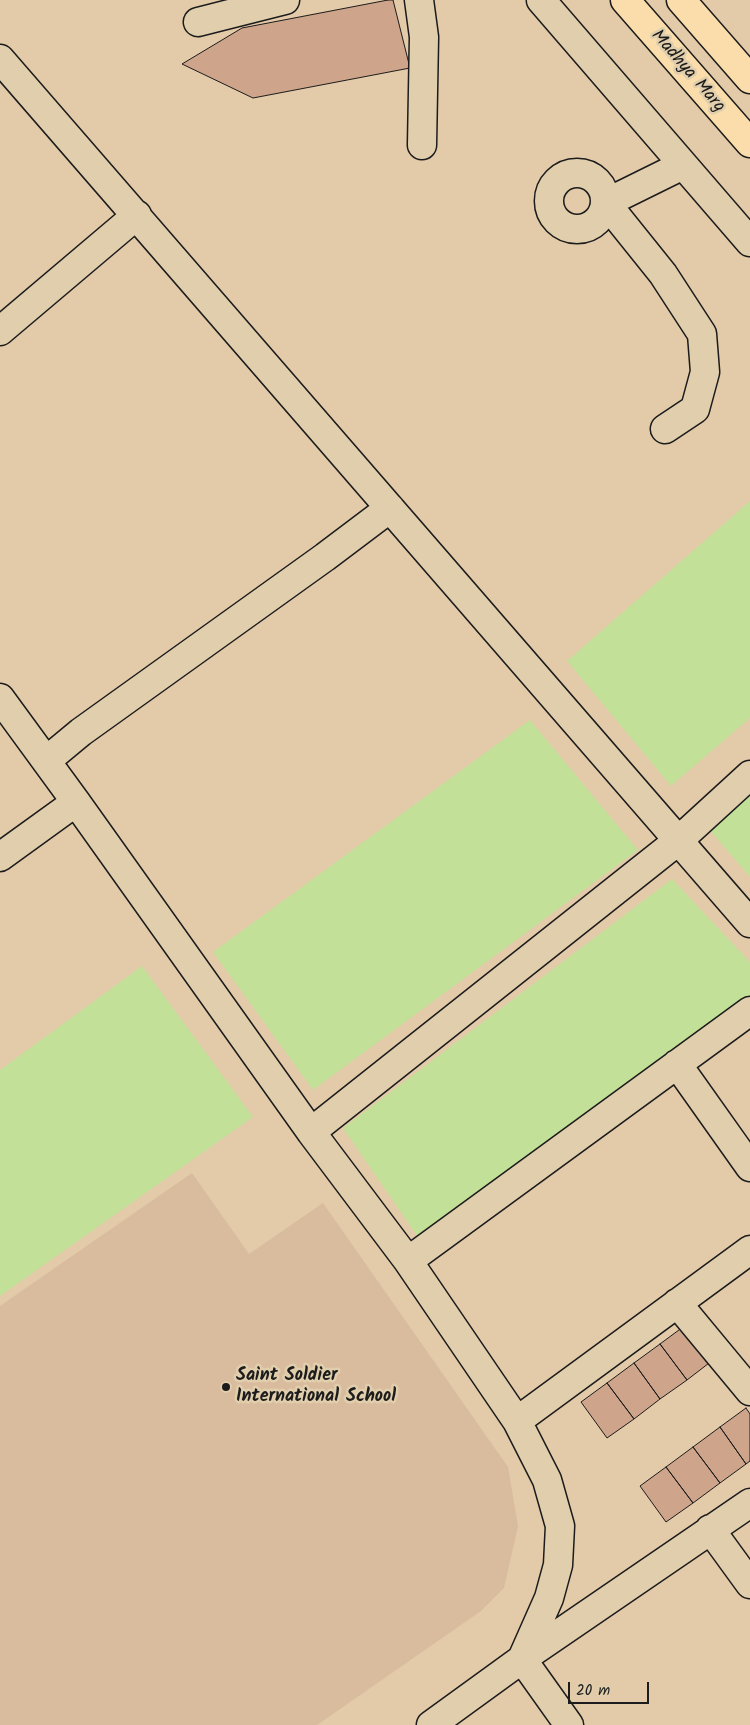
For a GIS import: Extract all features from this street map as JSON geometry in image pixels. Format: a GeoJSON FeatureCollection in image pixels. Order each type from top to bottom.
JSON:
{"type":"FeatureCollection","features":[{"type":"Feature","properties":{"kind":"main road","name":"Madhya Marg"},"geometry":{"type":"LineString","coordinates":[[625,0],[750,143]]}},
{"type":"Feature","properties":{"kind":"main road"},"geometry":{"type":"LineString","coordinates":[[681,0],[750,79]]}},
{"type":"Feature","properties":{"kind":"street"},"geometry":{"type":"LineString","coordinates":[[198,22],[285,0]]}},
{"type":"Feature","properties":{"kind":"street"},"geometry":{"type":"LineString","coordinates":[[419,0],[424,37],[422,145]]}},
{"type":"Feature","properties":{"kind":"street"},"geometry":{"type":"LineString","coordinates":[[540,0],[750,242]]}},
{"type":"Feature","properties":{"kind":"street"},"geometry":{"type":"LineString","coordinates":[[0,59],[750,923]]}},
{"type":"Feature","properties":{"kind":"street"},"geometry":{"type":"LineString","coordinates":[[665,429],[695,409],[705,372],[702,334],[663,274],[606,203],[683,165]]}},
{"type":"Feature","properties":{"kind":"street"},"geometry":{"type":"LineString","coordinates":[[0,331],[137,215]]}},
{"type":"Feature","properties":{"kind":"street"},"geometry":{"type":"LineString","coordinates":[[46,761],[81,732],[325,557],[390,508]]}},
{"type":"Feature","properties":{"kind":"street"},"geometry":{"type":"LineString","coordinates":[[0,698],[311,1132],[408,1261],[517,1420],[547,1480],[560,1526],[558,1565],[549,1598],[522,1659]]}},
{"type":"Feature","properties":{"kind":"street"},"geometry":{"type":"LineString","coordinates":[[311,1132],[679,840],[750,775]]}},
{"type":"Feature","properties":{"kind":"street"},"geometry":{"type":"LineString","coordinates":[[0,857],[76,802]]}},
{"type":"Feature","properties":{"kind":"street"},"geometry":{"type":"LineString","coordinates":[[408,1261],[750,1011]]}},
{"type":"Feature","properties":{"kind":"street"},"geometry":{"type":"LineString","coordinates":[[677,1064],[750,1167]]}},
{"type":"Feature","properties":{"kind":"street"},"geometry":{"type":"LineString","coordinates":[[517,1420],[750,1250]]}},
{"type":"Feature","properties":{"kind":"street"},"geometry":{"type":"LineString","coordinates":[[677,1303],[750,1391]]}},
{"type":"Feature","properties":{"kind":"street"},"geometry":{"type":"LineString","coordinates":[[431,1725],[522,1659],[750,1503]]}},
{"type":"Feature","properties":{"kind":"street"},"geometry":{"type":"LineString","coordinates":[[710,1530],[750,1584]]}},
{"type":"Feature","properties":{"kind":"street"},"geometry":{"type":"LineString","coordinates":[[522,1659],[569,1725]]}},
{"type":"Feature","properties":{"kind":"shaded area","name":"Saint Soldier International School"},"geometry":{"type":"Polygon","coordinates":[[[192,1173],[249,1254],[323,1203],[508,1467],[518,1526],[504,1588],[481,1611],[317,1725],[0,1725],[0,1306],[192,1173]]]}},
{"type":"Feature","properties":{"kind":"green space"},"geometry":{"type":"Polygon","coordinates":[[[750,501],[750,718],[671,786],[567,661],[750,501]]]}},
{"type":"Feature","properties":{"kind":"green space"},"geometry":{"type":"Polygon","coordinates":[[[530,720],[638,850],[313,1090],[213,952],[530,720]]]}},
{"type":"Feature","properties":{"kind":"green space"},"geometry":{"type":"Polygon","coordinates":[[[750,790],[750,877],[707,827],[750,790]]]}},
{"type":"Feature","properties":{"kind":"green space"},"geometry":{"type":"Polygon","coordinates":[[[672,879],[750,962],[750,997],[418,1237],[343,1128],[672,879]]]}},
{"type":"Feature","properties":{"kind":"green space"},"geometry":{"type":"Polygon","coordinates":[[[142,966],[253,1117],[0,1296],[0,1070],[142,966]]]}},
{"type":"Feature","properties":{"kind":"building"},"geometry":{"type":"Polygon","coordinates":[[[393,0],[410,68],[253,98],[182,64],[242,28],[393,0]]]}},
{"type":"Feature","properties":{"kind":"building"},"geometry":{"type":"Polygon","coordinates":[[[687,1324],[713,1360],[687,1380],[660,1344],[687,1324]]]}},
{"type":"Feature","properties":{"kind":"building"},"geometry":{"type":"Polygon","coordinates":[[[660,1344],[687,1380],[660,1399],[634,1363],[660,1344]]]}},
{"type":"Feature","properties":{"kind":"building"},"geometry":{"type":"Polygon","coordinates":[[[634,1363],[660,1399],[634,1419],[607,1383],[634,1363]]]}},
{"type":"Feature","properties":{"kind":"building"},"geometry":{"type":"Polygon","coordinates":[[[607,1383],[634,1419],[607,1438],[581,1402],[607,1383]]]}},
{"type":"Feature","properties":{"kind":"building"},"geometry":{"type":"Polygon","coordinates":[[[746,1408],[750,1414],[750,1461],[746,1464],[720,1427],[746,1408]]]}},
{"type":"Feature","properties":{"kind":"building"},"geometry":{"type":"Polygon","coordinates":[[[720,1427],[746,1464],[720,1483],[693,1447],[720,1427]]]}},
{"type":"Feature","properties":{"kind":"building"},"geometry":{"type":"Polygon","coordinates":[[[693,1447],[720,1483],[693,1503],[666,1467],[693,1447]]]}},
{"type":"Feature","properties":{"kind":"building"},"geometry":{"type":"Polygon","coordinates":[[[666,1467],[693,1503],[666,1522],[640,1486],[666,1467]]]}},
{"type":"Feature","properties":{"kind":"place","name":"Saint Soldier International School"},"geometry":{"type":"Point","coordinates":[226,1387]}}]}
